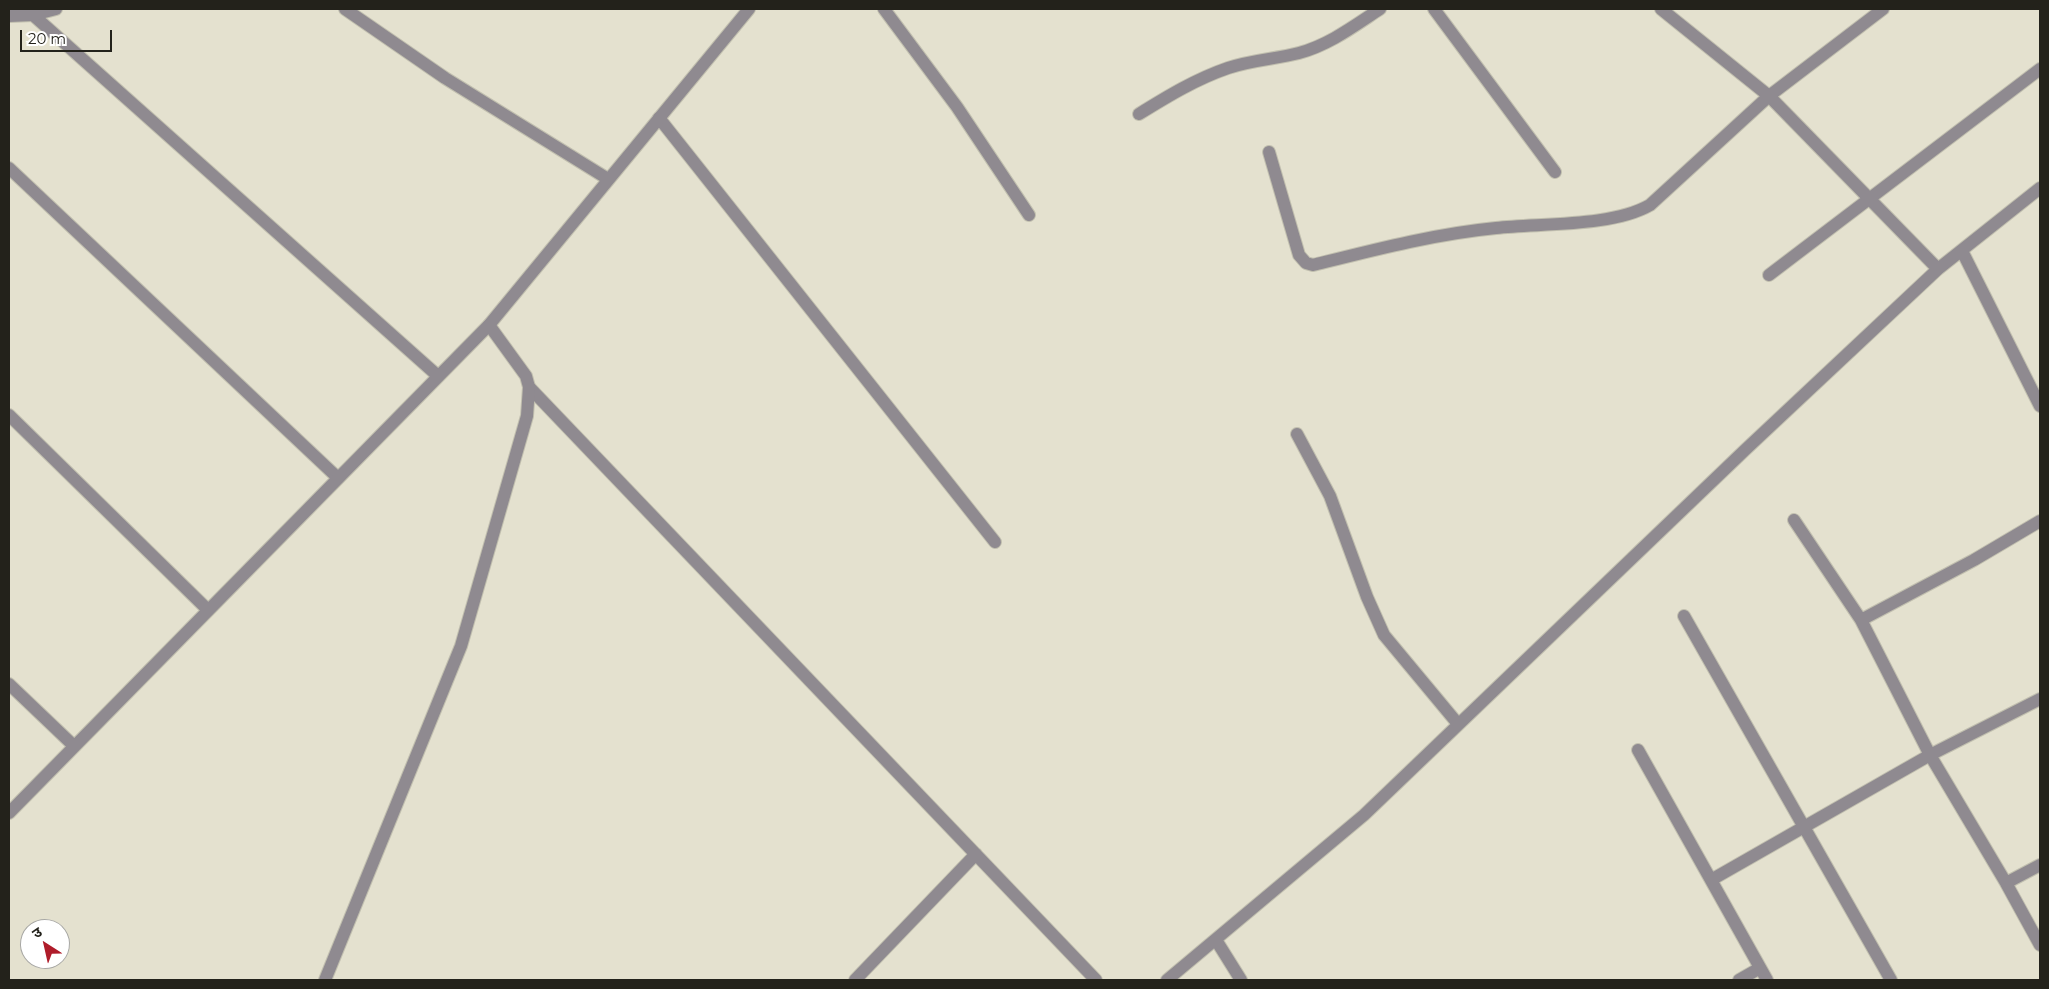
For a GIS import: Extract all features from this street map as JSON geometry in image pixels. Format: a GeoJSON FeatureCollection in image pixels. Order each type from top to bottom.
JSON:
{"type":"FeatureCollection","features":[{"type":"Feature","properties":{"kind":"street"},"geometry":{"type":"LineString","coordinates":[[9,16],[33,15],[56,9]]}},
{"type":"Feature","properties":{"kind":"street"},"geometry":{"type":"LineString","coordinates":[[345,9],[445,78],[608,179]]}},
{"type":"Feature","properties":{"kind":"street"},"geometry":{"type":"LineString","coordinates":[[9,813],[489,324],[749,9]]}},
{"type":"Feature","properties":{"kind":"street"},"geometry":{"type":"LineString","coordinates":[[884,9],[957,107],[1029,215]]}},
{"type":"Feature","properties":{"kind":"street"},"geometry":{"type":"LineString","coordinates":[[1139,114],[1198,79],[1229,67],[1315,48],[1380,9]]}},
{"type":"Feature","properties":{"kind":"street"},"geometry":{"type":"LineString","coordinates":[[1434,9],[1555,172]]}},
{"type":"Feature","properties":{"kind":"street"},"geometry":{"type":"LineString","coordinates":[[1661,9],[1769,96],[1938,269]]}},
{"type":"Feature","properties":{"kind":"street"},"geometry":{"type":"LineString","coordinates":[[1269,152],[1299,255],[1306,263],[1313,265],[1390,246],[1495,228],[1606,219],[1640,211],[1650,205],[1769,96],[1883,9]]}},
{"type":"Feature","properties":{"kind":"street"},"geometry":{"type":"LineString","coordinates":[[33,15],[438,376]]}},
{"type":"Feature","properties":{"kind":"street"},"geometry":{"type":"LineString","coordinates":[[1769,275],[1870,200],[2040,68]]}},
{"type":"Feature","properties":{"kind":"street"},"geometry":{"type":"LineString","coordinates":[[659,118],[995,542]]}},
{"type":"Feature","properties":{"kind":"street"},"geometry":{"type":"LineString","coordinates":[[9,168],[338,478]]}},
{"type":"Feature","properties":{"kind":"street"},"geometry":{"type":"LineString","coordinates":[[1166,980],[1364,815],[1738,457],[1938,269],[2040,188]]}},
{"type":"Feature","properties":{"kind":"street"},"geometry":{"type":"LineString","coordinates":[[1962,251],[2040,406]]}},
{"type":"Feature","properties":{"kind":"street"},"geometry":{"type":"LineString","coordinates":[[489,324],[526,376],[530,386],[1096,980]]}},
{"type":"Feature","properties":{"kind":"street"},"geometry":{"type":"LineString","coordinates":[[325,980],[461,646],[527,416],[530,386]]}},
{"type":"Feature","properties":{"kind":"street"},"geometry":{"type":"LineString","coordinates":[[9,415],[208,610]]}},
{"type":"Feature","properties":{"kind":"street"},"geometry":{"type":"LineString","coordinates":[[1297,434],[1330,496],[1367,597],[1384,635],[1458,724]]}},
{"type":"Feature","properties":{"kind":"street"},"geometry":{"type":"LineString","coordinates":[[1794,520],[1860,620],[1930,754],[2040,945]]}},
{"type":"Feature","properties":{"kind":"street"},"geometry":{"type":"LineString","coordinates":[[1860,620],[1974,560],[2040,521]]}},
{"type":"Feature","properties":{"kind":"street"},"geometry":{"type":"LineString","coordinates":[[1684,616],[1891,980]]}},
{"type":"Feature","properties":{"kind":"street"},"geometry":{"type":"LineString","coordinates":[[9,684],[74,746]]}},
{"type":"Feature","properties":{"kind":"street"},"geometry":{"type":"LineString","coordinates":[[1711,880],[1930,754],[2040,699]]}},
{"type":"Feature","properties":{"kind":"street"},"geometry":{"type":"LineString","coordinates":[[1638,750],[1767,980]]}},
{"type":"Feature","properties":{"kind":"street"},"geometry":{"type":"LineString","coordinates":[[855,980],[976,854]]}},
{"type":"Feature","properties":{"kind":"street"},"geometry":{"type":"LineString","coordinates":[[2006,883],[2040,865]]}},
{"type":"Feature","properties":{"kind":"street"},"geometry":{"type":"LineString","coordinates":[[1216,940],[1241,980]]}},
{"type":"Feature","properties":{"kind":"street"},"geometry":{"type":"LineString","coordinates":[[1739,980],[1760,968]]}}]}
